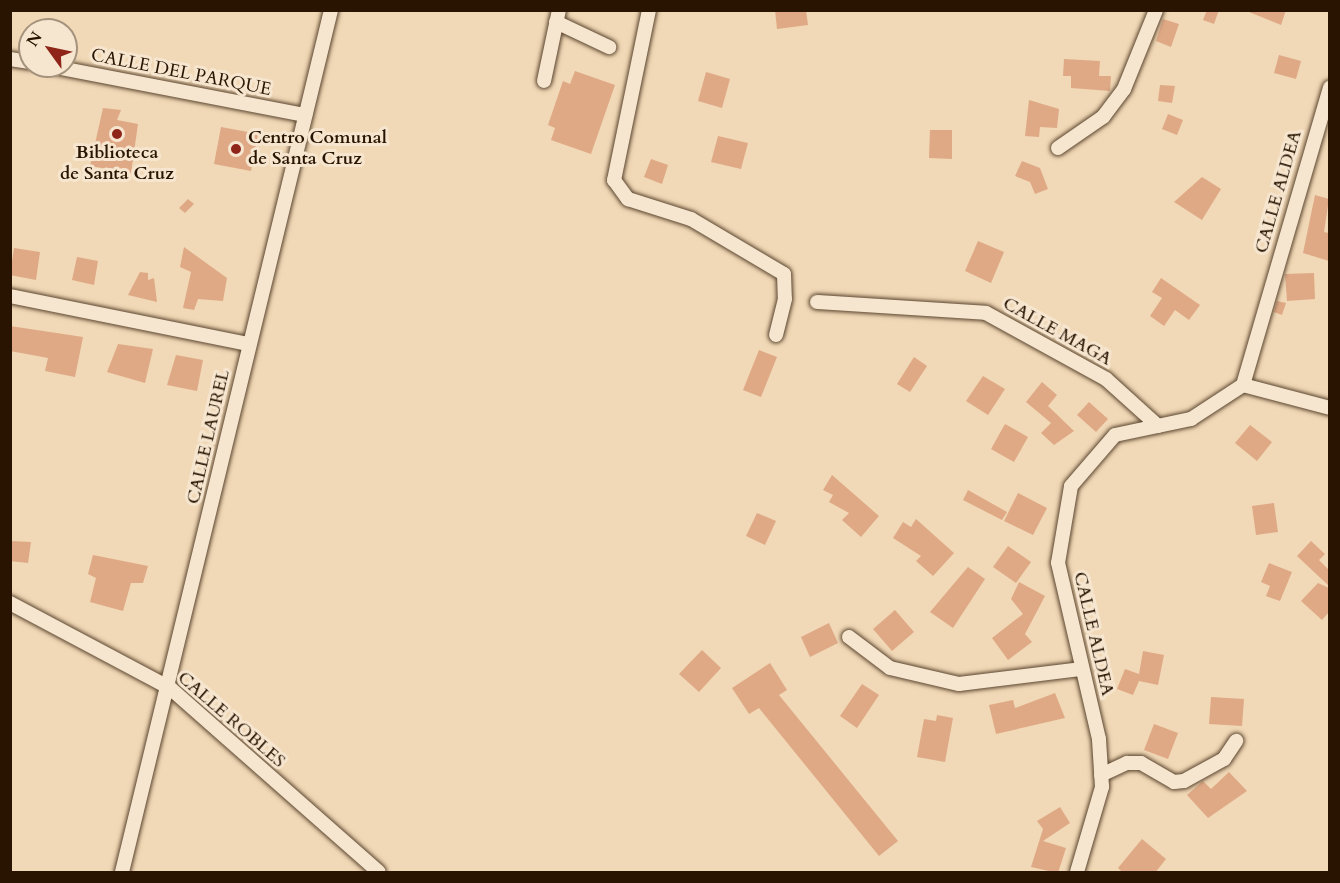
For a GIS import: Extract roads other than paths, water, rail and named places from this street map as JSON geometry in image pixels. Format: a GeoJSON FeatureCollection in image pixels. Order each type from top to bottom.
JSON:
{"type":"FeatureCollection","features":[{"type":"Feature","properties":{"kind":"street","name":"CALLE LAUREL"},"geometry":{"type":"LineString","coordinates":[[122,873],[170,688],[249,344],[331,10]]}},
{"type":"Feature","properties":{"kind":"street"},"geometry":{"type":"LineString","coordinates":[[649,10],[614,161],[614,180],[628,199],[692,219],[784,274],[785,299],[776,335]]}},
{"type":"Feature","properties":{"kind":"street"},"geometry":{"type":"LineString","coordinates":[[1058,148],[1103,117],[1125,89],[1156,10]]}},
{"type":"Feature","properties":{"kind":"street"},"geometry":{"type":"LineString","coordinates":[[544,81],[558,16],[609,47]]}},
{"type":"Feature","properties":{"kind":"street","name":"CALLE DEL PARQUE"},"geometry":{"type":"LineString","coordinates":[[78,71],[305,115]]}},
{"type":"Feature","properties":{"kind":"street","name":"CALLE ALDEA"},"geometry":{"type":"LineString","coordinates":[[1077,873],[1101,775],[1099,739],[1058,563],[1071,486],[1114,435],[1191,419],[1243,385],[1329,87]]}},
{"type":"Feature","properties":{"kind":"street"},"geometry":{"type":"LineString","coordinates":[[10,296],[249,344]]}},
{"type":"Feature","properties":{"kind":"street","name":"CALLE MAGA"},"geometry":{"type":"LineString","coordinates":[[817,302],[986,313],[1106,379],[1158,426]]}},
{"type":"Feature","properties":{"kind":"street"},"geometry":{"type":"LineString","coordinates":[[1243,385],[1329,408]]}},
{"type":"Feature","properties":{"kind":"street","name":"CALLE ROBLES"},"geometry":{"type":"LineString","coordinates":[[10,603],[170,688],[379,873]]}},
{"type":"Feature","properties":{"kind":"street"},"geometry":{"type":"LineString","coordinates":[[849,637],[890,668],[960,684],[1082,669]]}},
{"type":"Feature","properties":{"kind":"street"},"geometry":{"type":"LineString","coordinates":[[1101,775],[1127,763],[1142,764],[1174,782],[1184,781],[1224,759],[1236,741]]}},
{"type":"Feature","properties":{"kind":"place","name":"Biblioteca de Santa Cruz"},"geometry":{"type":"Point","coordinates":[117,134]}},
{"type":"Feature","properties":{"kind":"place","name":"Centro Comunal de Santa Cruz"},"geometry":{"type":"Point","coordinates":[236,149]}}]}
